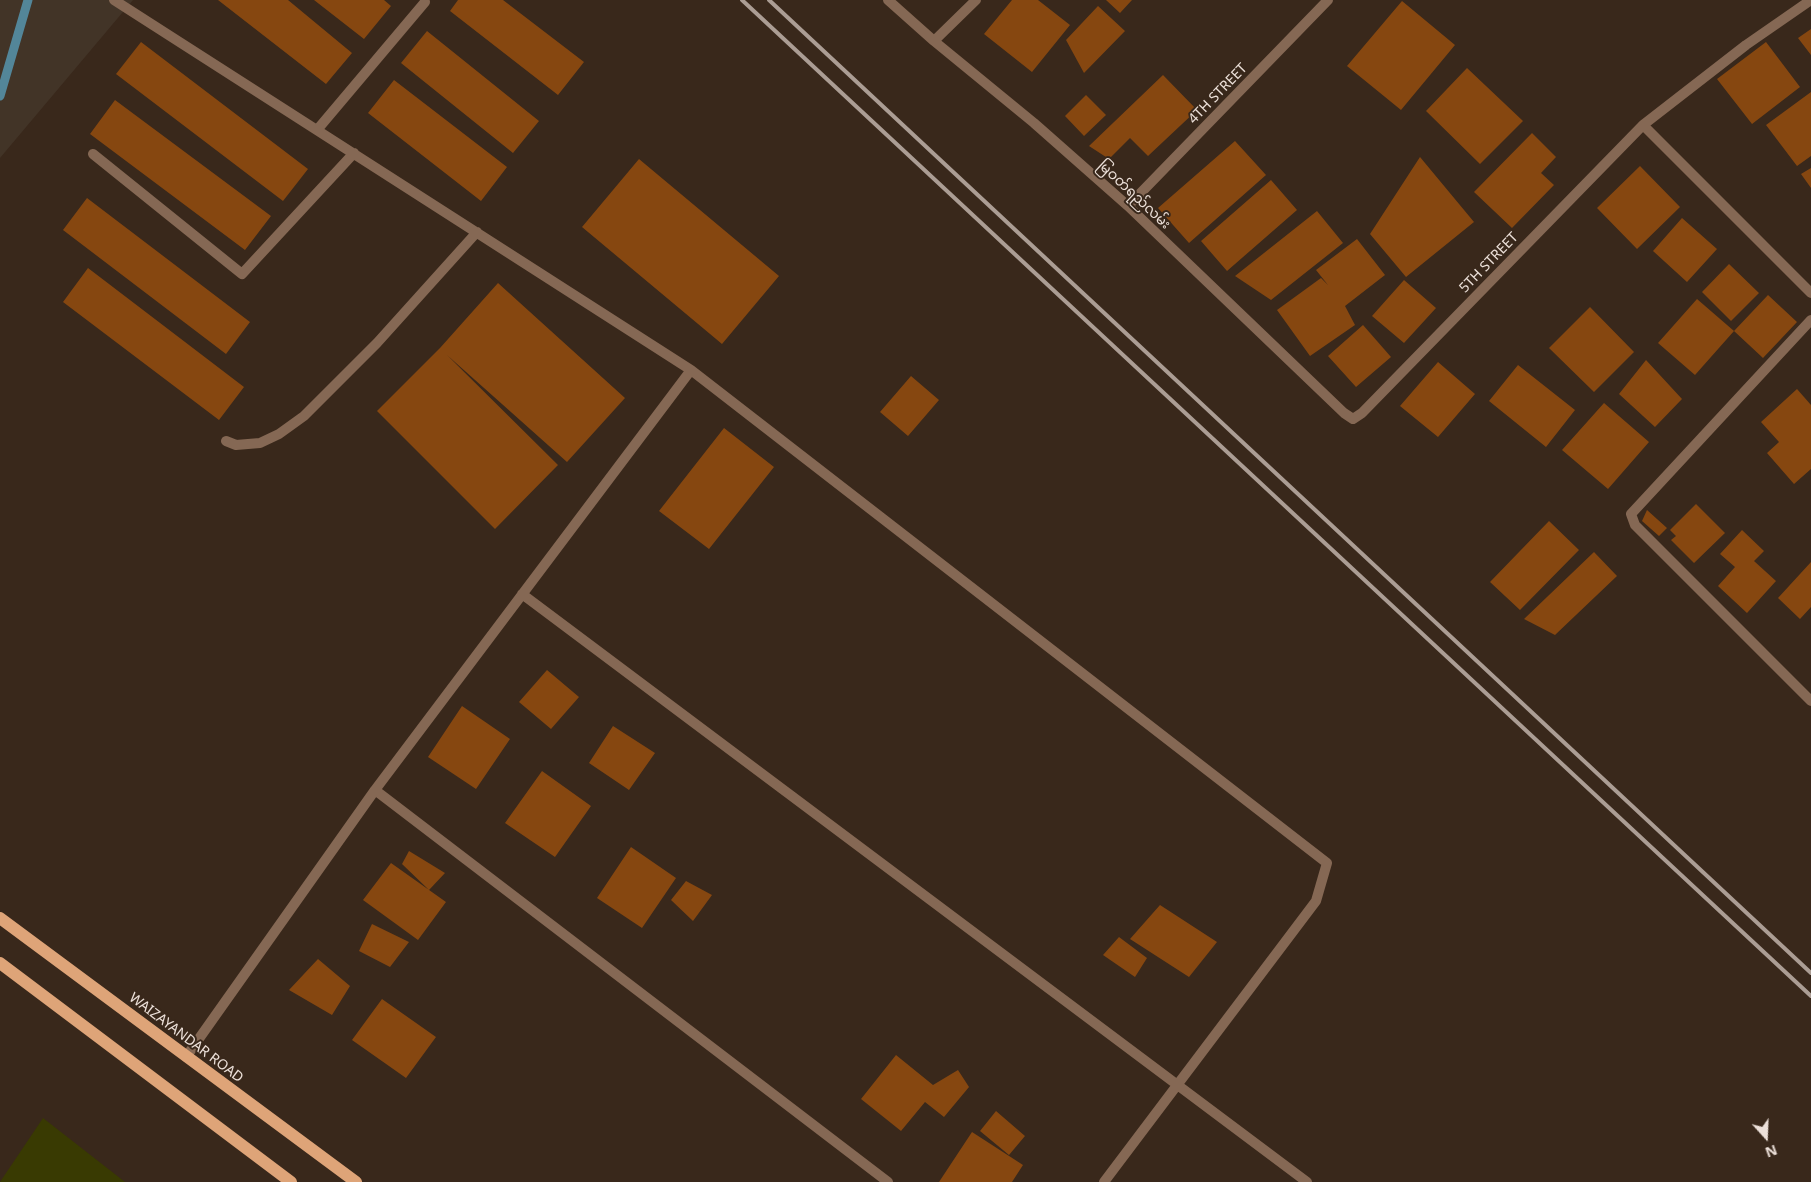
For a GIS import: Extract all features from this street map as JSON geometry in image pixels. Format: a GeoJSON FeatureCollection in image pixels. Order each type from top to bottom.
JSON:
{"type":"FeatureCollection","features":[{"type":"Feature","properties":{"kind":"main road","name":"WAIZAYANDAR ROAD"},"geometry":{"type":"LineString","coordinates":[[0,918],[356,1182]]}},
{"type":"Feature","properties":{"kind":"main road"},"geometry":{"type":"LineString","coordinates":[[0,964],[291,1182]]}},
{"type":"Feature","properties":{"kind":"street"},"geometry":{"type":"LineString","coordinates":[[114,0],[691,370],[1327,863],[1316,901],[1104,1182]]}},
{"type":"Feature","properties":{"kind":"street","name":"မြဝတ်ရည်လမ်း"},"geometry":{"type":"LineString","coordinates":[[888,0],[934,41],[1034,122],[1128,206],[1344,413],[1353,419]]}},
{"type":"Feature","properties":{"kind":"street"},"geometry":{"type":"LineString","coordinates":[[934,41],[976,0]]}},
{"type":"Feature","properties":{"kind":"street","name":"4TH STREET"},"geometry":{"type":"LineString","coordinates":[[1128,206],[1328,0]]}},
{"type":"Feature","properties":{"kind":"street","name":"5TH STREET"},"geometry":{"type":"LineString","coordinates":[[1353,419],[1362,413],[1643,125],[1746,45],[1811,0]]}},
{"type":"Feature","properties":{"kind":"street"},"geometry":{"type":"LineString","coordinates":[[317,130],[425,2]]}},
{"type":"Feature","properties":{"kind":"street"},"geometry":{"type":"LineString","coordinates":[[1643,125],[1811,293]]}},
{"type":"Feature","properties":{"kind":"street"},"geometry":{"type":"LineString","coordinates":[[93,154],[242,274],[354,154]]}},
{"type":"Feature","properties":{"kind":"street"},"geometry":{"type":"LineString","coordinates":[[226,441],[236,446],[260,443],[279,434],[304,416],[377,344],[477,232]]}},
{"type":"Feature","properties":{"kind":"street"},"geometry":{"type":"LineString","coordinates":[[1811,320],[1631,514],[1635,525],[1811,701]]}},
{"type":"Feature","properties":{"kind":"street"},"geometry":{"type":"LineString","coordinates":[[186,1057],[375,790],[691,370]]}},
{"type":"Feature","properties":{"kind":"street"},"geometry":{"type":"LineString","coordinates":[[522,594],[1307,1182]]}},
{"type":"Feature","properties":{"kind":"street"},"geometry":{"type":"LineString","coordinates":[[375,790],[888,1182]]}},
{"type":"Feature","properties":{"kind":"shaded area"},"geometry":{"type":"Polygon","coordinates":[[[0,0],[133,0],[0,158],[0,0]]]}},
{"type":"Feature","properties":{"kind":"shaded area"},"geometry":{"type":"Polygon","coordinates":[[[43,1118],[125,1182],[0,1182],[43,1118]]]}},
{"type":"Feature","properties":{"kind":"building"},"geometry":{"type":"Polygon","coordinates":[[[218,0],[288,0],[352,53],[326,84],[218,0]]]}},
{"type":"Feature","properties":{"kind":"building"},"geometry":{"type":"Polygon","coordinates":[[[314,0],[384,0],[391,6],[364,39],[314,0]]]}},
{"type":"Feature","properties":{"kind":"building"},"geometry":{"type":"Polygon","coordinates":[[[458,0],[503,0],[584,62],[558,95],[450,11],[458,0]]]}},
{"type":"Feature","properties":{"kind":"building"},"geometry":{"type":"Polygon","coordinates":[[[1012,0],[1038,0],[1070,25],[1032,72],[984,34],[1012,0]]]}},
{"type":"Feature","properties":{"kind":"building"},"geometry":{"type":"Polygon","coordinates":[[[1106,0],[1132,0],[1120,13],[1106,0]]]}},
{"type":"Feature","properties":{"kind":"building"},"geometry":{"type":"Polygon","coordinates":[[[1402,1],[1455,45],[1401,110],[1347,66],[1402,1]]]}},
{"type":"Feature","properties":{"kind":"building"},"geometry":{"type":"Polygon","coordinates":[[[1098,6],[1125,31],[1084,73],[1066,40],[1098,6]]]}},
{"type":"Feature","properties":{"kind":"building"},"geometry":{"type":"Polygon","coordinates":[[[1811,29],[1811,55],[1798,38],[1811,29]]]}},
{"type":"Feature","properties":{"kind":"building"},"geometry":{"type":"Polygon","coordinates":[[[427,31],[539,121],[513,153],[401,63],[427,31]]]}},
{"type":"Feature","properties":{"kind":"building"},"geometry":{"type":"Polygon","coordinates":[[[141,42],[308,169],[283,201],[116,74],[141,42]]]}},
{"type":"Feature","properties":{"kind":"building"},"geometry":{"type":"Polygon","coordinates":[[[1766,42],[1800,87],[1752,124],[1717,79],[1766,42]]]}},
{"type":"Feature","properties":{"kind":"building"},"geometry":{"type":"Polygon","coordinates":[[[1467,68],[1523,121],[1480,164],[1426,111],[1467,68]]]}},
{"type":"Feature","properties":{"kind":"building"},"geometry":{"type":"Polygon","coordinates":[[[1163,75],[1197,110],[1148,156],[1130,138],[1109,159],[1089,146],[1163,75]]]}},
{"type":"Feature","properties":{"kind":"building"},"geometry":{"type":"Polygon","coordinates":[[[394,80],[507,167],[481,201],[368,113],[394,80]]]}},
{"type":"Feature","properties":{"kind":"building"},"geometry":{"type":"Polygon","coordinates":[[[1811,92],[1811,156],[1797,166],[1766,125],[1811,92]]]}},
{"type":"Feature","properties":{"kind":"building"},"geometry":{"type":"Polygon","coordinates":[[[1086,95],[1106,115],[1084,136],[1065,116],[1086,95]]]}},
{"type":"Feature","properties":{"kind":"building"},"geometry":{"type":"Polygon","coordinates":[[[115,100],[271,216],[245,250],[90,134],[115,100]]]}},
{"type":"Feature","properties":{"kind":"building"},"geometry":{"type":"Polygon","coordinates":[[[1532,133],[1556,157],[1541,173],[1554,185],[1512,228],[1474,192],[1532,133]]]}},
{"type":"Feature","properties":{"kind":"building"},"geometry":{"type":"Polygon","coordinates":[[[1235,141],[1266,175],[1189,243],[1158,208],[1235,141]]]}},
{"type":"Feature","properties":{"kind":"building"},"geometry":{"type":"Polygon","coordinates":[[[1420,157],[1474,222],[1406,277],[1370,234],[1420,157]]]}},
{"type":"Feature","properties":{"kind":"building"},"geometry":{"type":"Polygon","coordinates":[[[639,159],[779,276],[722,344],[582,227],[639,159]]]}},
{"type":"Feature","properties":{"kind":"building"},"geometry":{"type":"Polygon","coordinates":[[[1640,166],[1680,207],[1637,249],[1597,208],[1640,166]]]}},
{"type":"Feature","properties":{"kind":"building"},"geometry":{"type":"Polygon","coordinates":[[[1811,168],[1811,188],[1801,174],[1811,168]]]}},
{"type":"Feature","properties":{"kind":"building"},"geometry":{"type":"Polygon","coordinates":[[[1271,180],[1297,210],[1227,271],[1201,241],[1271,180]]]}},
{"type":"Feature","properties":{"kind":"building"},"geometry":{"type":"Polygon","coordinates":[[[87,198],[250,322],[226,354],[63,230],[87,198]]]}},
{"type":"Feature","properties":{"kind":"building"},"geometry":{"type":"Polygon","coordinates":[[[1317,211],[1343,243],[1271,300],[1235,276],[1317,211]]]}},
{"type":"Feature","properties":{"kind":"building"},"geometry":{"type":"Polygon","coordinates":[[[1682,218],[1717,249],[1687,282],[1653,251],[1682,218]]]}},
{"type":"Feature","properties":{"kind":"building"},"geometry":{"type":"Polygon","coordinates":[[[1357,239],[1385,275],[1345,306],[1355,325],[1310,356],[1277,310],[1321,278],[1328,285],[1316,270],[1357,239]]]}},
{"type":"Feature","properties":{"kind":"building"},"geometry":{"type":"Polygon","coordinates":[[[1729,264],[1759,293],[1731,321],[1702,292],[1729,264]]]}},
{"type":"Feature","properties":{"kind":"building"},"geometry":{"type":"Polygon","coordinates":[[[88,268],[244,387],[219,420],[63,302],[88,268]]]}},
{"type":"Feature","properties":{"kind":"building"},"geometry":{"type":"Polygon","coordinates":[[[1404,280],[1436,308],[1404,343],[1372,316],[1404,280]]]}},
{"type":"Feature","properties":{"kind":"building"},"geometry":{"type":"Polygon","coordinates":[[[498,283],[625,398],[567,462],[447,355],[558,465],[495,529],[377,411],[440,348],[498,283]]]}},
{"type":"Feature","properties":{"kind":"building"},"geometry":{"type":"Polygon","coordinates":[[[1768,295],[1797,322],[1763,358],[1734,331],[1768,295]]]}},
{"type":"Feature","properties":{"kind":"building"},"geometry":{"type":"Polygon","coordinates":[[[1697,299],[1734,331],[1695,375],[1658,343],[1697,299]]]}},
{"type":"Feature","properties":{"kind":"building"},"geometry":{"type":"Polygon","coordinates":[[[1590,307],[1634,352],[1594,392],[1549,348],[1590,307]]]}},
{"type":"Feature","properties":{"kind":"building"},"geometry":{"type":"Polygon","coordinates":[[[1363,325],[1391,357],[1356,387],[1328,356],[1363,325]]]}},
{"type":"Feature","properties":{"kind":"building"},"geometry":{"type":"Polygon","coordinates":[[[1646,360],[1682,399],[1655,427],[1619,394],[1646,360]]]}},
{"type":"Feature","properties":{"kind":"building"},"geometry":{"type":"Polygon","coordinates":[[[1438,362],[1475,394],[1438,437],[1400,406],[1438,362]]]}},
{"type":"Feature","properties":{"kind":"building"},"geometry":{"type":"Polygon","coordinates":[[[1518,365],[1575,410],[1546,447],[1489,401],[1518,365]]]}},
{"type":"Feature","properties":{"kind":"building"},"geometry":{"type":"Polygon","coordinates":[[[911,376],[939,400],[908,436],[880,412],[911,376]]]}},
{"type":"Feature","properties":{"kind":"building"},"geometry":{"type":"Polygon","coordinates":[[[1797,389],[1811,405],[1811,469],[1794,484],[1767,453],[1779,442],[1761,422],[1797,389]]]}},
{"type":"Feature","properties":{"kind":"building"},"geometry":{"type":"Polygon","coordinates":[[[1604,403],[1649,442],[1608,489],[1562,450],[1604,403]]]}},
{"type":"Feature","properties":{"kind":"building"},"geometry":{"type":"Polygon","coordinates":[[[724,428],[774,467],[709,549],[659,511],[724,428]]]}},
{"type":"Feature","properties":{"kind":"building"},"geometry":{"type":"Polygon","coordinates":[[[1696,504],[1725,533],[1694,563],[1671,540],[1676,536],[1670,530],[1696,504]]]}},
{"type":"Feature","properties":{"kind":"building"},"geometry":{"type":"Polygon","coordinates":[[[1647,510],[1667,528],[1659,536],[1642,521],[1647,510]]]}},
{"type":"Feature","properties":{"kind":"building"},"geometry":{"type":"Polygon","coordinates":[[[1549,521],[1579,550],[1520,610],[1490,582],[1549,521]]]}},
{"type":"Feature","properties":{"kind":"building"},"geometry":{"type":"Polygon","coordinates":[[[1742,530],[1764,551],[1754,561],[1776,581],[1747,613],[1718,586],[1735,567],[1720,554],[1742,530]]]}},
{"type":"Feature","properties":{"kind":"building"},"geometry":{"type":"Polygon","coordinates":[[[1594,552],[1617,576],[1555,635],[1524,619],[1594,552]]]}},
{"type":"Feature","properties":{"kind":"building"},"geometry":{"type":"Polygon","coordinates":[[[1811,562],[1811,607],[1800,619],[1778,598],[1811,562]]]}},
{"type":"Feature","properties":{"kind":"building"},"geometry":{"type":"Polygon","coordinates":[[[547,670],[579,697],[551,729],[519,702],[547,670]]]}},
{"type":"Feature","properties":{"kind":"building"},"geometry":{"type":"Polygon","coordinates":[[[462,706],[510,739],[476,789],[428,757],[462,706]]]}},
{"type":"Feature","properties":{"kind":"building"},"geometry":{"type":"Polygon","coordinates":[[[613,726],[655,753],[629,790],[589,763],[613,726]]]}},
{"type":"Feature","properties":{"kind":"building"},"geometry":{"type":"Polygon","coordinates":[[[542,771],[591,806],[555,857],[505,823],[542,771]]]}},
{"type":"Feature","properties":{"kind":"building"},"geometry":{"type":"Polygon","coordinates":[[[631,847],[676,878],[642,928],[597,898],[631,847]]]}},
{"type":"Feature","properties":{"kind":"building"},"geometry":{"type":"Polygon","coordinates":[[[409,851],[445,873],[429,890],[402,864],[409,851]]]}},
{"type":"Feature","properties":{"kind":"building"},"geometry":{"type":"Polygon","coordinates":[[[391,863],[446,902],[418,940],[363,900],[391,863]]]}},
{"type":"Feature","properties":{"kind":"building"},"geometry":{"type":"Polygon","coordinates":[[[686,881],[712,895],[693,921],[671,900],[686,881]]]}},
{"type":"Feature","properties":{"kind":"building"},"geometry":{"type":"Polygon","coordinates":[[[1160,905],[1217,942],[1189,977],[1130,939],[1160,905]]]}},
{"type":"Feature","properties":{"kind":"building"},"geometry":{"type":"Polygon","coordinates":[[[372,924],[409,942],[390,967],[359,951],[372,924]]]}},
{"type":"Feature","properties":{"kind":"building"},"geometry":{"type":"Polygon","coordinates":[[[1119,937],[1147,958],[1135,977],[1103,955],[1119,937]]]}},
{"type":"Feature","properties":{"kind":"building"},"geometry":{"type":"Polygon","coordinates":[[[318,959],[350,986],[332,1015],[289,990],[318,959]]]}},
{"type":"Feature","properties":{"kind":"building"},"geometry":{"type":"Polygon","coordinates":[[[382,999],[436,1037],[406,1078],[352,1040],[382,999]]]}},
{"type":"Feature","properties":{"kind":"building"},"geometry":{"type":"Polygon","coordinates":[[[896,1055],[933,1085],[958,1070],[969,1087],[944,1117],[925,1102],[901,1131],[861,1099],[896,1055]]]}},
{"type":"Feature","properties":{"kind":"building"},"geometry":{"type":"Polygon","coordinates":[[[996,1111],[1025,1136],[1009,1155],[980,1131],[996,1111]]]}},
{"type":"Feature","properties":{"kind":"building"},"geometry":{"type":"Polygon","coordinates":[[[972,1132],[1023,1165],[1012,1182],[939,1182],[972,1132]]]}},
{"type":"Feature","properties":{"kind":"waterway"},"geometry":{"type":"LineString","coordinates":[[0,96],[28,0]]}},
{"type":"Feature","properties":{"kind":"railway"},"geometry":{"type":"LineString","coordinates":[[742,0],[1811,996]]}},
{"type":"Feature","properties":{"kind":"railway"},"geometry":{"type":"LineString","coordinates":[[769,0],[1811,973]]}}]}
